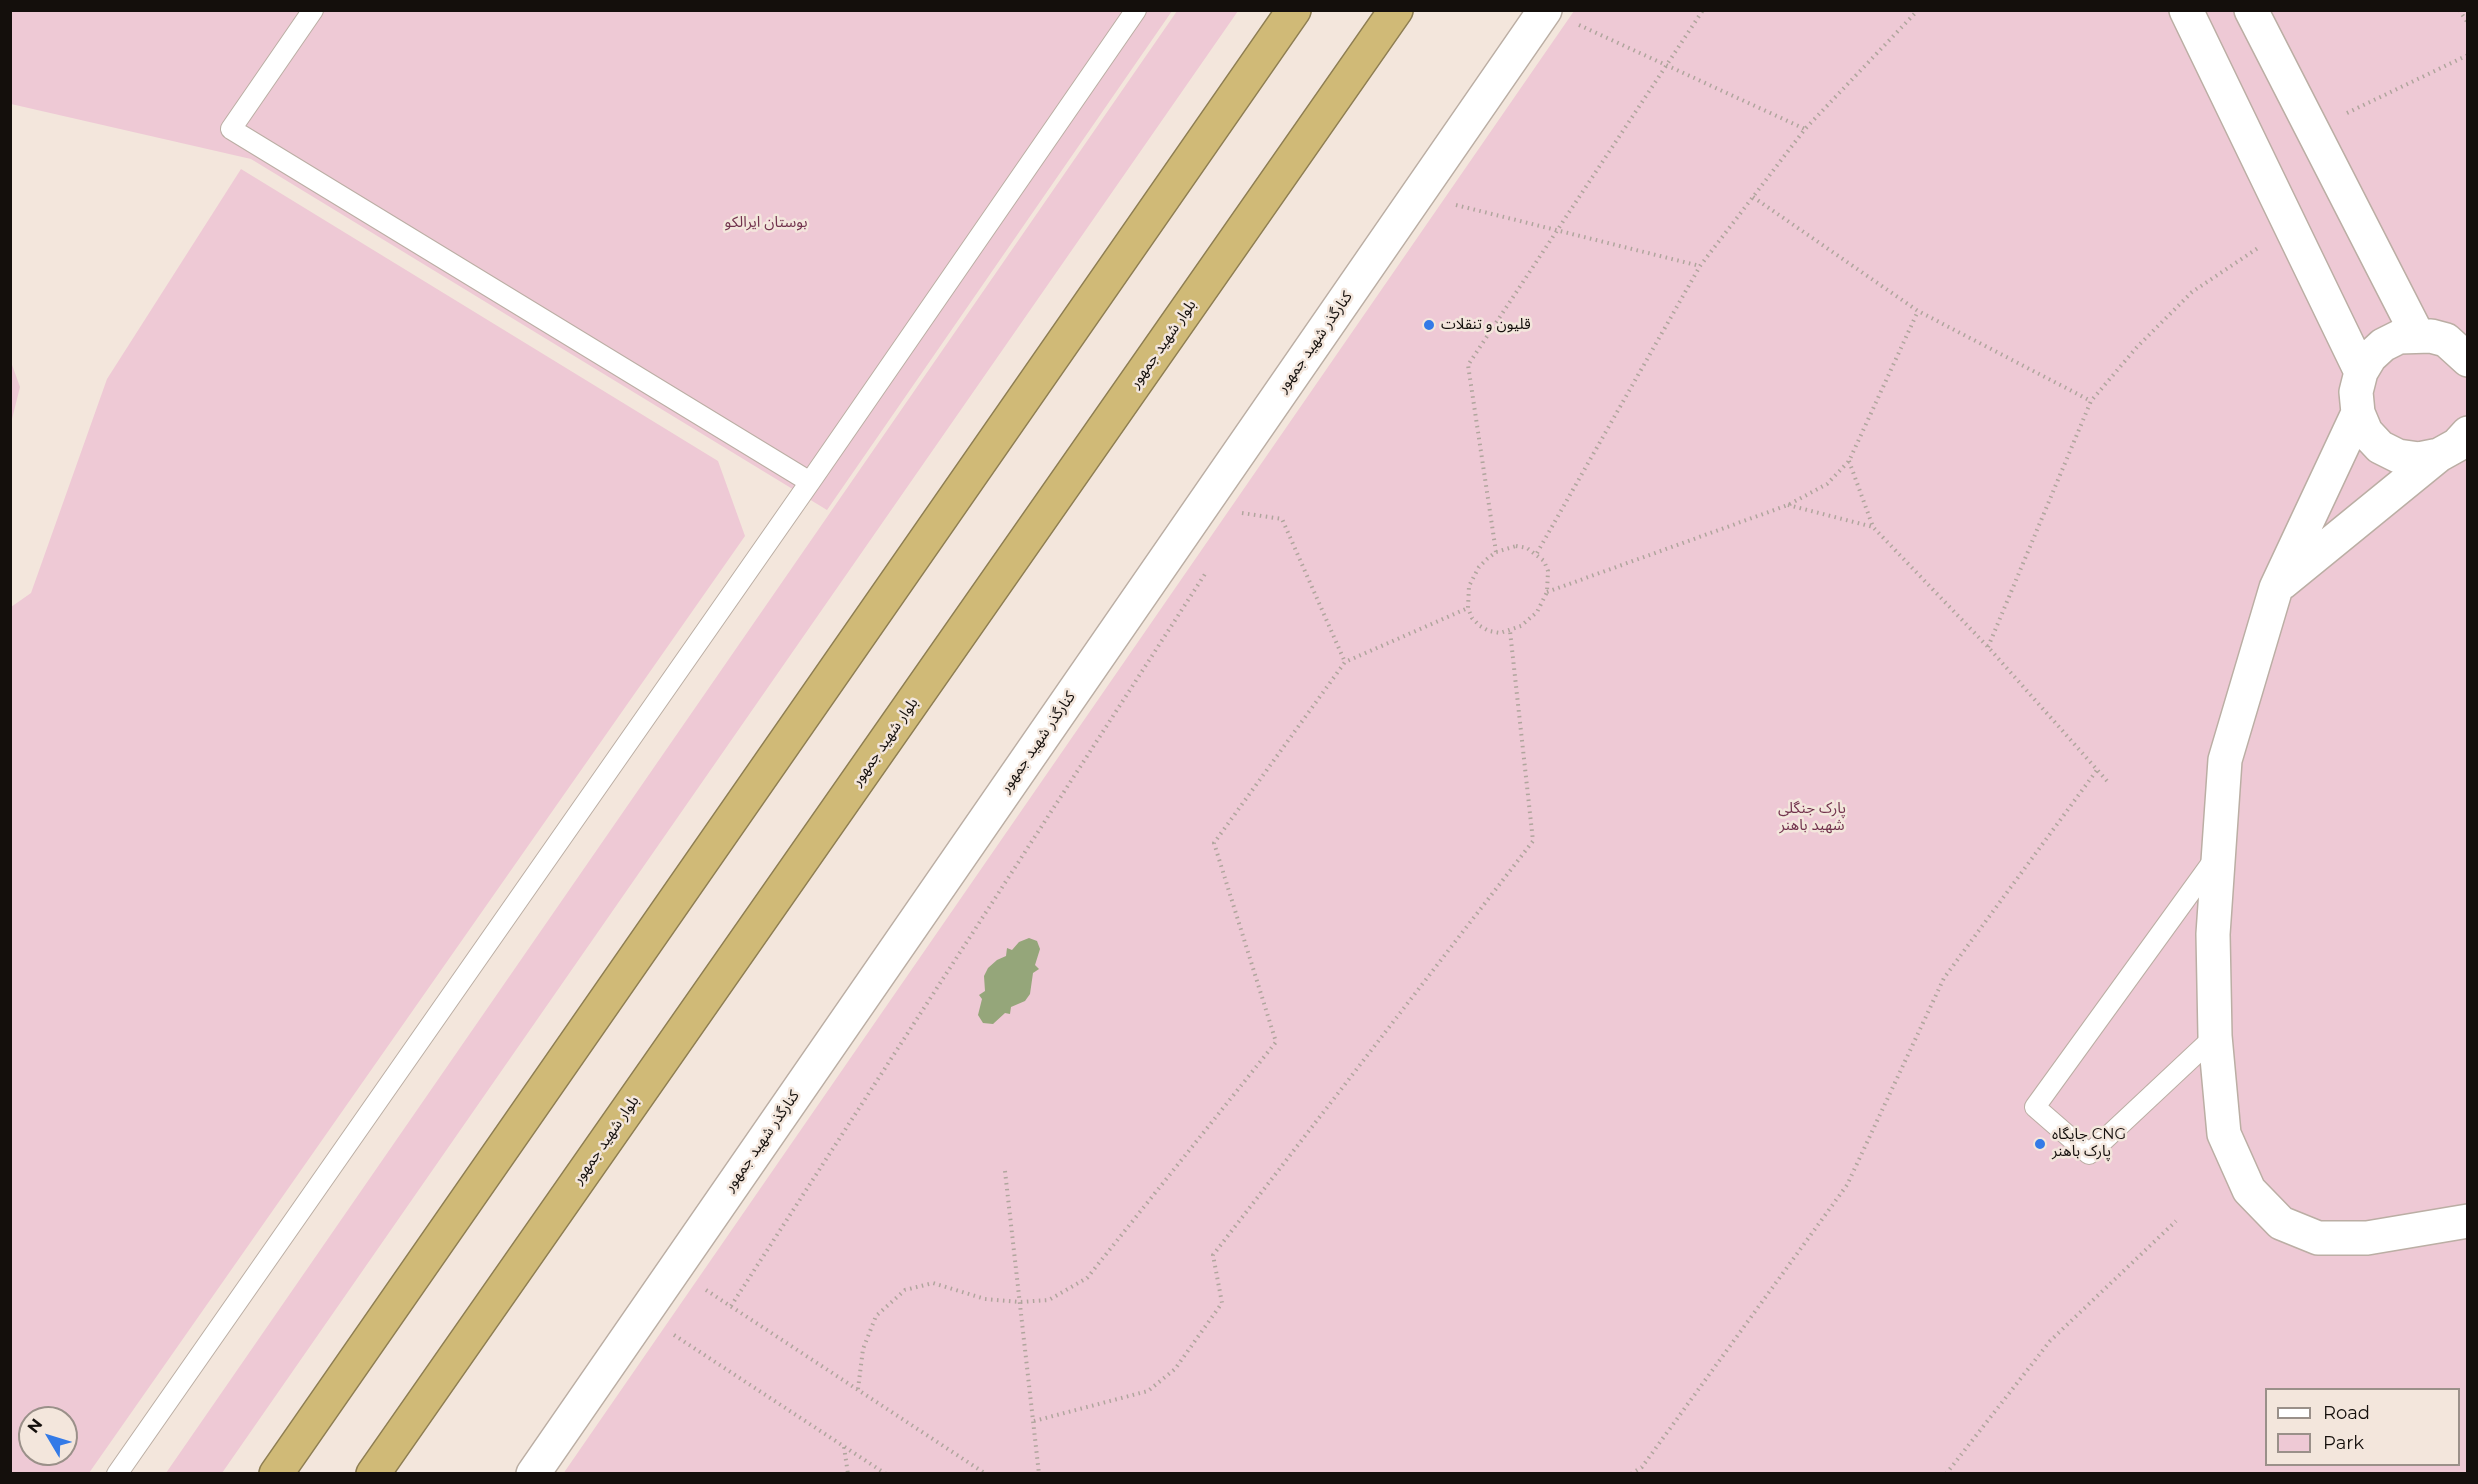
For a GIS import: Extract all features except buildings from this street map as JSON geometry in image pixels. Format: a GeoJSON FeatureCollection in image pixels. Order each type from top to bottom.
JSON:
{"type":"FeatureCollection","features":[{"type":"Feature","properties":{"kind":"highway"},"geometry":{"type":"LineString","coordinates":[[276,1473],[1294,10]]}},
{"type":"Feature","properties":{"kind":"highway","name":"بلوار شهید جمهور"},"geometry":{"type":"LineString","coordinates":[[373,1473],[1396,10]]}},
{"type":"Feature","properties":{"kind":"street","name":"کنارگذر شهید جمهور"},"geometry":{"type":"LineString","coordinates":[[533,1473],[1545,10]]}},
{"type":"Feature","properties":{"kind":"street"},"geometry":{"type":"LineString","coordinates":[[2186,10],[2361,372]]}},
{"type":"Feature","properties":{"kind":"street"},"geometry":{"type":"LineString","coordinates":[[2251,10],[2449,342]]}},
{"type":"Feature","properties":{"kind":"street"},"geometry":{"type":"LineString","coordinates":[[2439,455],[2419,459],[2409,458],[2398,456],[2380,447],[2366,432],[2358,413],[2356,392],[2361,372],[2370,357],[2383,345],[2399,337],[2449,342]]}},
{"type":"Feature","properties":{"kind":"street"},"geometry":{"type":"LineString","coordinates":[[2358,413],[2276,588],[2225,760],[2213,934],[2216,1036],[2224,1134],[2249,1190],[2281,1223],[2318,1238],[2367,1238],[2468,1221]]}},
{"type":"Feature","properties":{"kind":"street"},"geometry":{"type":"LineString","coordinates":[[2276,588],[2439,455],[2457,445],[2468,433]]}},
{"type":"Feature","properties":{"kind":"lane"},"geometry":{"type":"LineString","coordinates":[[313,10],[231,129],[810,483]]}},
{"type":"Feature","properties":{"kind":"lane"},"geometry":{"type":"LineString","coordinates":[[117,1473],[810,483],[1136,10]]}},
{"type":"Feature","properties":{"kind":"lane"},"geometry":{"type":"LineString","coordinates":[[2216,1036],[2089,1154],[2035,1107],[2219,852]]}},
{"type":"Feature","properties":{"kind":"path"},"geometry":{"type":"LineString","coordinates":[[1496,552],[1468,365],[1703,10]]}},
{"type":"Feature","properties":{"kind":"path"},"geometry":{"type":"LineString","coordinates":[[1537,553],[1700,266],[1805,129],[1918,10]]}},
{"type":"Feature","properties":{"kind":"path"},"geometry":{"type":"LineString","coordinates":[[2459,10],[2468,23]]}},
{"type":"Feature","properties":{"kind":"path"},"geometry":{"type":"LineString","coordinates":[[1571,34],[1582,18]]}},
{"type":"Feature","properties":{"kind":"path"},"geometry":{"type":"LineString","coordinates":[[1577,25],[1805,129]]}},
{"type":"Feature","properties":{"kind":"path"},"geometry":{"type":"LineString","coordinates":[[2338,118],[2468,55]]}},
{"type":"Feature","properties":{"kind":"path"},"geometry":{"type":"LineString","coordinates":[[1460,195],[1454,204],[1700,266]]}},
{"type":"Feature","properties":{"kind":"path"},"geometry":{"type":"LineString","coordinates":[[1753,197],[1918,311],[2091,401]]}},
{"type":"Feature","properties":{"kind":"path"},"geometry":{"type":"LineString","coordinates":[[1988,647],[2091,401],[2137,347],[2192,292],[2264,244]]}},
{"type":"Feature","properties":{"kind":"path"},"geometry":{"type":"LineString","coordinates":[[1547,592],[1788,505],[1827,484],[1849,461],[1918,311]]}},
{"type":"Feature","properties":{"kind":"path"},"geometry":{"type":"LineString","coordinates":[[1849,461],[1874,527],[1988,647],[2108,782]]}},
{"type":"Feature","properties":{"kind":"path"},"geometry":{"type":"LineString","coordinates":[[1238,523],[1251,504]]}},
{"type":"Feature","properties":{"kind":"path"},"geometry":{"type":"LineString","coordinates":[[1788,505],[1874,527]]}},
{"type":"Feature","properties":{"kind":"path"},"geometry":{"type":"LineString","coordinates":[[1201,506],[1282,519],[1345,662]]}},
{"type":"Feature","properties":{"kind":"path"},"geometry":{"type":"LineString","coordinates":[[1516,546],[1537,553],[1548,571],[1547,592],[1537,612],[1521,626],[1510,631],[1500,633],[1480,626],[1468,608],[1469,586],[1479,567],[1496,552],[1516,546]]}},
{"type":"Feature","properties":{"kind":"path"},"geometry":{"type":"LineString","coordinates":[[731,1306],[1207,572]]}},
{"type":"Feature","properties":{"kind":"path"},"geometry":{"type":"LineString","coordinates":[[858,1389],[862,1349],[876,1316],[905,1290],[933,1283],[985,1299],[1020,1302],[1049,1300],[1086,1278],[1276,1042],[1214,843],[1345,662],[1468,608]]}},
{"type":"Feature","properties":{"kind":"path"},"geometry":{"type":"LineString","coordinates":[[1034,1421],[1148,1391],[1175,1369],[1222,1303],[1213,1255],[1533,842],[1510,631]]}},
{"type":"Feature","properties":{"kind":"path"},"geometry":{"type":"LineString","coordinates":[[1631,1473],[1642,1467],[1847,1185],[1944,978],[2097,770]]}},
{"type":"Feature","properties":{"kind":"path"},"geometry":{"type":"LineString","coordinates":[[1005,1171],[1040,1473]]}},
{"type":"Feature","properties":{"kind":"path"},"geometry":{"type":"LineString","coordinates":[[1946,1473],[2050,1341],[2176,1221]]}},
{"type":"Feature","properties":{"kind":"path"},"geometry":{"type":"LineString","coordinates":[[674,1269],[986,1473]]}},
{"type":"Feature","properties":{"kind":"path"},"geometry":{"type":"LineString","coordinates":[[643,1315],[886,1473]]}},
{"type":"Feature","properties":{"kind":"path"},"geometry":{"type":"LineString","coordinates":[[844,1446],[848,1473]]}},
{"type":"Feature","properties":{"kind":"green space","name":"بوستان ایرالکو"},"geometry":{"type":"Polygon","coordinates":[[[11,11],[1172,11],[827,510],[251,159],[11,104],[11,11]]]}},
{"type":"Feature","properties":{"kind":"green space"},"geometry":{"type":"Polygon","coordinates":[[[1177,11],[1238,11],[222,1473],[166,1473],[1177,11]]]}},
{"type":"Feature","properties":{"kind":"green space","name":"پارک جنگلی شهید باهنر"},"geometry":{"type":"Polygon","coordinates":[[[1574,11],[2467,11],[2467,1473],[563,1474],[1574,11]]]}},
{"type":"Feature","properties":{"kind":"green space"},"geometry":{"type":"Polygon","coordinates":[[[241,169],[718,461],[745,536],[89,1473],[11,1473],[11,607],[31,593],[107,379],[241,169]]]}},
{"type":"Feature","properties":{"kind":"green space"},"geometry":{"type":"Polygon","coordinates":[[[11,362],[20,387],[11,423],[11,362]]]}},
{"type":"Feature","properties":{"kind":"shaded area"},"geometry":{"type":"Polygon","coordinates":[[[1029,938],[1037,941],[1040,949],[1035,965],[1039,969],[1033,973],[1030,994],[1025,1001],[1011,1007],[1010,1014],[1005,1013],[993,1024],[983,1023],[978,1015],[982,999],[979,995],[985,991],[984,976],[988,968],[1006,956],[1007,948],[1012,950],[1019,942],[1029,938]]]}},
{"type":"Feature","properties":{"kind":"place","name":"قلیون و تنقلات"},"geometry":{"type":"Point","coordinates":[1429,325]}},
{"type":"Feature","properties":{"kind":"place","name":"جایگاه CNG پارک باهنر"},"geometry":{"type":"Point","coordinates":[2040,1144]}}]}
